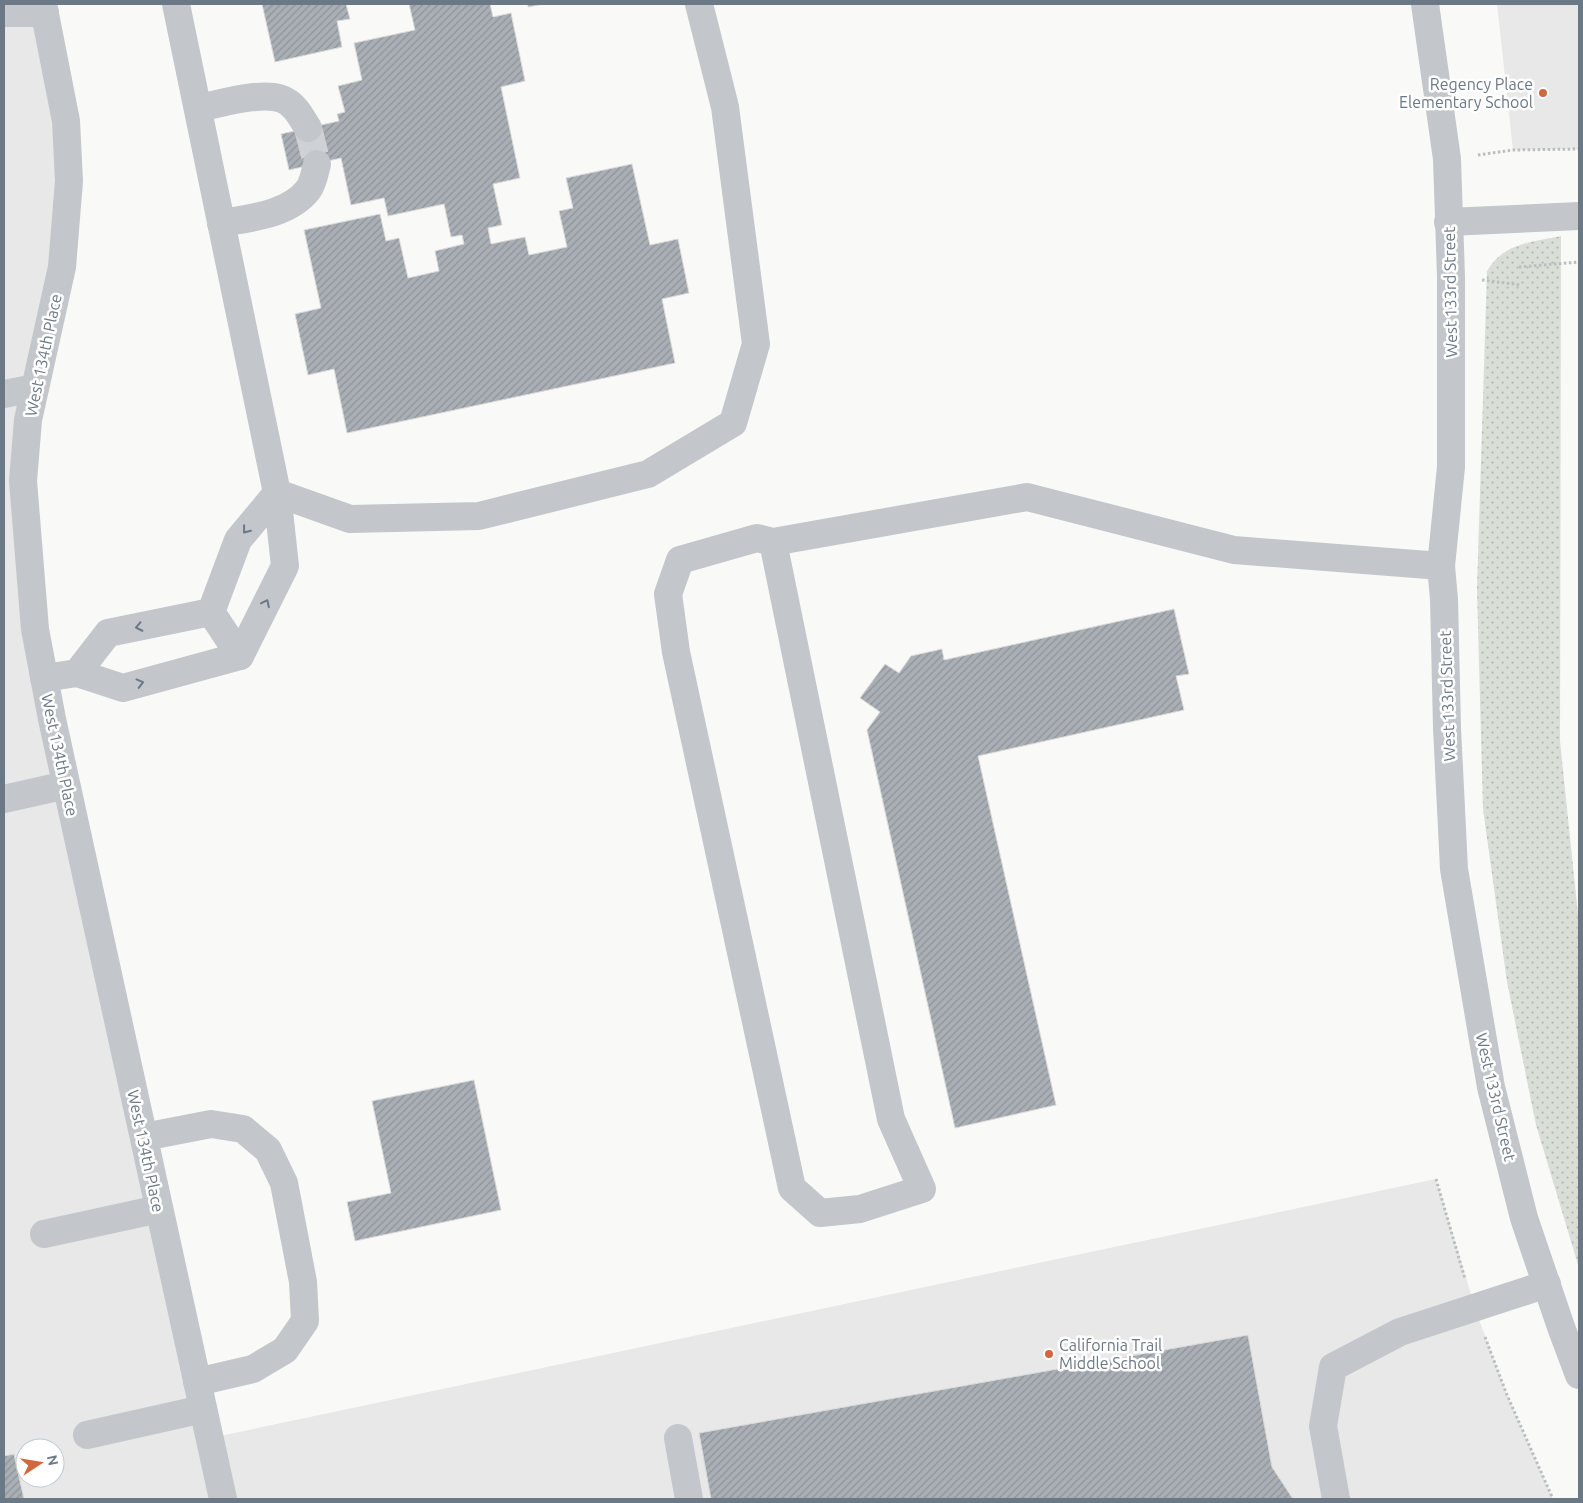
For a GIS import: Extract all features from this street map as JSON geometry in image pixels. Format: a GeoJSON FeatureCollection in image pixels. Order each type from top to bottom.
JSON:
{"type":"FeatureCollection","features":[{"type":"Feature","properties":{"kind":"street"},"geometry":{"type":"LineString","coordinates":[[44,678],[77,673],[123,688],[240,656],[285,566],[277,493],[176,4]]}},
{"type":"Feature","properties":{"kind":"street"},"geometry":{"type":"LineString","coordinates":[[277,493],[350,519],[479,516],[648,474],[734,423],[756,344],[725,107],[699,4]]}},
{"type":"Feature","properties":{"kind":"street","name":"West 133rd Street"},"geometry":{"type":"LineString","coordinates":[[1425,4],[1447,159],[1451,277],[1451,467],[1441,566],[1444,599],[1447,728],[1454,869],[1491,1087],[1524,1218],[1579,1375]]}},
{"type":"Feature","properties":{"kind":"street"},"geometry":{"type":"LineString","coordinates":[[4,13],[44,8]]}},
{"type":"Feature","properties":{"kind":"street","name":"West 134th Place"},"geometry":{"type":"LineString","coordinates":[[44,8],[66,120],[69,181],[62,267],[28,420],[23,481],[34,619],[66,785],[223,1499]]}},
{"type":"Feature","properties":{"kind":"street"},"geometry":{"type":"LineString","coordinates":[[198,108],[258,97],[282,99],[297,111],[308,128]]}},
{"type":"Feature","properties":{"kind":"street"},"geometry":{"type":"LineString","coordinates":[[221,223],[260,216],[291,206],[310,189],[317,164]]}},
{"type":"Feature","properties":{"kind":"street"},"geometry":{"type":"LineString","coordinates":[[1448,222],[1579,216]]}},
{"type":"Feature","properties":{"kind":"street"},"geometry":{"type":"LineString","coordinates":[[4,394],[35,388]]}},
{"type":"Feature","properties":{"kind":"street"},"geometry":{"type":"LineString","coordinates":[[210,612],[238,540],[277,493]]}},
{"type":"Feature","properties":{"kind":"street"},"geometry":{"type":"LineString","coordinates":[[773,542],[891,1119],[922,1189],[860,1209],[820,1213],[792,1188],[676,652],[668,594],[680,560],[757,538],[773,542],[1027,497],[1234,550],[1441,566]]}},
{"type":"Feature","properties":{"kind":"street"},"geometry":{"type":"LineString","coordinates":[[210,612],[240,656]]}},
{"type":"Feature","properties":{"kind":"street"},"geometry":{"type":"LineString","coordinates":[[77,673],[108,633],[210,612]]}},
{"type":"Feature","properties":{"kind":"street"},"geometry":{"type":"LineString","coordinates":[[4,799],[66,785]]}},
{"type":"Feature","properties":{"kind":"street"},"geometry":{"type":"LineString","coordinates":[[144,1137],[211,1124],[243,1129],[268,1150],[284,1183],[303,1282],[305,1321],[285,1350],[253,1369],[197,1382]]}},
{"type":"Feature","properties":{"kind":"street"},"geometry":{"type":"LineString","coordinates":[[44,1234],[159,1209]]}},
{"type":"Feature","properties":{"kind":"street"},"geometry":{"type":"LineString","coordinates":[[1336,1499],[1323,1426],[1333,1367],[1400,1332],[1547,1284]]}},
{"type":"Feature","properties":{"kind":"street"},"geometry":{"type":"LineString","coordinates":[[87,1435],[203,1409]]}},
{"type":"Feature","properties":{"kind":"street"},"geometry":{"type":"LineString","coordinates":[[678,1438],[689,1499]]}},
{"type":"Feature","properties":{"kind":"path"},"geometry":{"type":"LineString","coordinates":[[1447,159],[1513,150],[1579,149]]}},
{"type":"Feature","properties":{"kind":"path"},"geometry":{"type":"LineString","coordinates":[[1519,267],[1579,262]]}},
{"type":"Feature","properties":{"kind":"path"},"geometry":{"type":"LineString","coordinates":[[1451,277],[1521,285]]}},
{"type":"Feature","properties":{"kind":"path"},"geometry":{"type":"LineString","coordinates":[[1436,1179],[1475,1307],[1507,1394],[1553,1499]]}},
{"type":"Feature","properties":{"kind":"shaded area"},"geometry":{"type":"Polygon","coordinates":[[[4,4],[43,4],[69,181],[28,420],[27,545],[224,1499],[4,1499],[4,4]]]}},
{"type":"Feature","properties":{"kind":"shaded area","name":"Regency Place Elementary School"},"geometry":{"type":"Polygon","coordinates":[[[1497,4],[1579,4],[1579,149],[1513,150],[1497,4]]]}},
{"type":"Feature","properties":{"kind":"shaded area"},"geometry":{"type":"Polygon","coordinates":[[[1561,236],[1560,741],[1579,924],[1579,1268],[1536,1125],[1507,982],[1483,809],[1477,589],[1487,271],[1494,261],[1510,249],[1519,245],[1561,236]]]}},
{"type":"Feature","properties":{"kind":"shaded area","name":"California Trail Middle School"},"geometry":{"type":"Polygon","coordinates":[[[1436,1179],[1477,1314],[1507,1395],[1553,1499],[234,1499],[220,1436],[1436,1179]]]}},
{"type":"Feature","properties":{"kind":"building"},"geometry":{"type":"Polygon","coordinates":[[[262,4],[346,4],[350,19],[337,21],[342,47],[275,62],[262,4]]]}},
{"type":"Feature","properties":{"kind":"building"},"geometry":{"type":"Polygon","coordinates":[[[409,4],[490,4],[493,17],[511,13],[525,81],[501,87],[520,178],[493,184],[502,225],[488,228],[491,244],[525,237],[529,255],[567,247],[559,211],[573,208],[566,178],[632,164],[650,245],[678,239],[689,293],[662,299],[675,363],[347,433],[334,369],[308,375],[295,314],[321,308],[304,230],[380,214],[386,241],[399,238],[408,278],[439,271],[435,251],[464,244],[462,235],[451,237],[444,204],[388,216],[384,198],[351,205],[341,158],[289,170],[281,134],[339,121],[337,114],[345,112],[338,86],[362,80],[354,43],[415,30],[409,4]]]}},
{"type":"Feature","properties":{"kind":"building"},"geometry":{"type":"Polygon","coordinates":[[[528,4],[544,4],[528,7],[528,4]]]}},
{"type":"Feature","properties":{"kind":"building"},"geometry":{"type":"Polygon","coordinates":[[[1174,609],[1189,674],[1176,676],[1184,710],[978,756],[1056,1105],[955,1128],[867,730],[880,712],[860,698],[885,664],[899,673],[911,656],[942,649],[944,660],[1174,609]]]}},
{"type":"Feature","properties":{"kind":"building"},"geometry":{"type":"Polygon","coordinates":[[[474,1080],[501,1210],[355,1241],[347,1202],[391,1193],[372,1101],[474,1080]]]}},
{"type":"Feature","properties":{"kind":"building"},"geometry":{"type":"Polygon","coordinates":[[[1248,1335],[1272,1467],[1293,1499],[711,1499],[699,1433],[1248,1335]]]}},
{"type":"Feature","properties":{"kind":"building"},"geometry":{"type":"Polygon","coordinates":[[[14,1454],[15,1488],[22,1488],[24,1499],[4,1499],[4,1456],[14,1454]]]}},
{"type":"Feature","properties":{"kind":"tunnel"},"geometry":{"type":"LineString","coordinates":[[308,128],[317,164]]}},
{"type":"Feature","properties":{"kind":"place","name":"Regency Place Elementary School"},"geometry":{"type":"Point","coordinates":[1543,93]}},
{"type":"Feature","properties":{"kind":"place","name":"California Trail Middle School"},"geometry":{"type":"Point","coordinates":[1049,1354]}}]}
